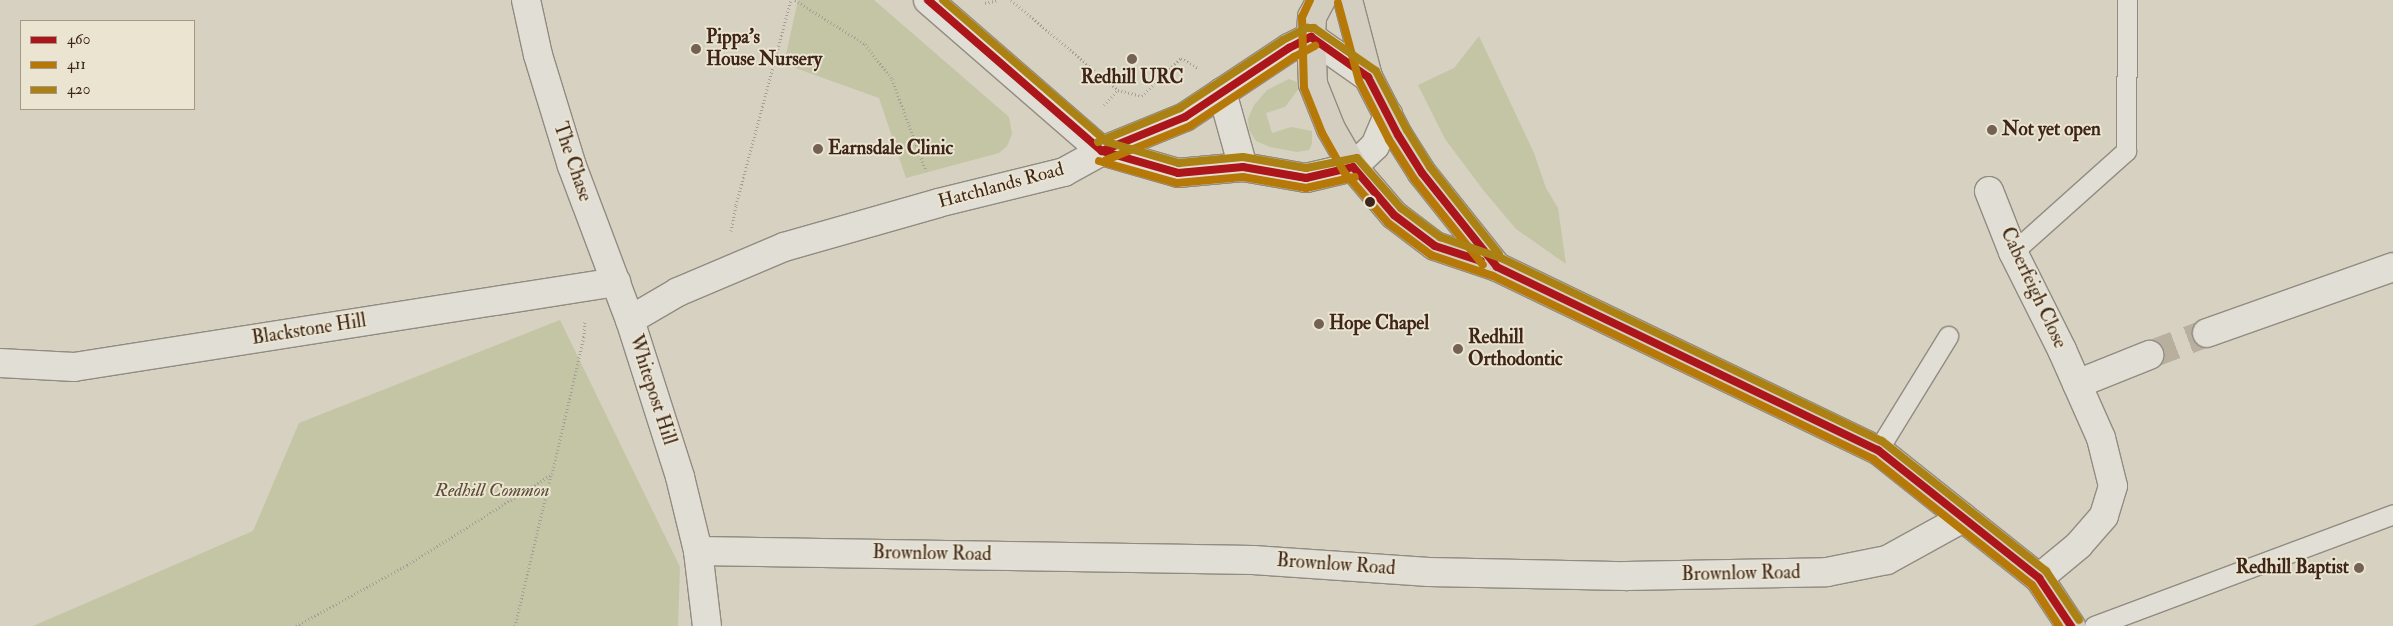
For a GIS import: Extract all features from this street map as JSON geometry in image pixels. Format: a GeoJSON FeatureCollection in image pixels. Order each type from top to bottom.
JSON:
{"type":"FeatureCollection","features":[{"type":"Feature","properties":{"kind":"main road"},"geometry":{"type":"LineString","coordinates":[[1321,0],[1312,17],[1313,84],[1331,129],[1353,167],[1394,214],[1435,246],[1497,266],[1878,450],[2039,578],[2071,626]]}},
{"type":"Feature","properties":{"kind":"main road"},"geometry":{"type":"LineString","coordinates":[[1348,0],[1368,77],[1398,135],[1422,173],[1497,266]]}},
{"type":"Feature","properties":{"kind":"street","name":"The Chase"},"geometry":{"type":"LineString","coordinates":[[526,0],[538,55],[572,166],[630,320]]}},
{"type":"Feature","properties":{"kind":"street"},"geometry":{"type":"LineString","coordinates":[[928,0],[1102,151],[1178,172],[1243,167],[1306,178],[1353,167],[1375,146],[1388,115]]}},
{"type":"Feature","properties":{"kind":"street","name":"Hatchlands Road"},"geometry":{"type":"LineString","coordinates":[[898,214],[1064,172],[1102,151],[1185,117],[1289,48],[1311,37]]}},
{"type":"Feature","properties":{"kind":"street"},"geometry":{"type":"LineString","coordinates":[[1311,37],[1368,77]]}},
{"type":"Feature","properties":{"kind":"street"},"geometry":{"type":"LineString","coordinates":[[1222,92],[1243,167]]}},
{"type":"Feature","properties":{"kind":"street","name":"Caberfeigh Close"},"geometry":{"type":"LineString","coordinates":[[1989,191],[2013,252],[2078,384],[2101,438],[2112,486],[2104,516],[2080,544],[2039,578]]}},
{"type":"Feature","properties":{"kind":"street","name":"Whitepost Hill"},"geometry":{"type":"LineString","coordinates":[[707,626],[698,552],[680,477],[630,320],[678,292],[784,247],[898,214]]}},
{"type":"Feature","properties":{"kind":"street"},"geometry":{"type":"LineString","coordinates":[[2207,333],[2393,267]]}},
{"type":"Feature","properties":{"kind":"street","name":"Blackstone Hill"},"geometry":{"type":"LineString","coordinates":[[0,363],[74,367],[616,282]]}},
{"type":"Feature","properties":{"kind":"street"},"geometry":{"type":"LineString","coordinates":[[2078,384],[2149,355]]}},
{"type":"Feature","properties":{"kind":"street","name":"Brownlow Road"},"geometry":{"type":"LineString","coordinates":[[698,552],[1253,560],[1429,572],[1626,576],[1827,572],[1886,560],[1963,518]]}},
{"type":"Feature","properties":{"kind":"lane"},"geometry":{"type":"LineString","coordinates":[[2013,252],[2126,151],[2127,0]]}},
{"type":"Feature","properties":{"kind":"lane"},"geometry":{"type":"LineString","coordinates":[[1878,450],[1948,336]]}},
{"type":"Feature","properties":{"kind":"lane"},"geometry":{"type":"LineString","coordinates":[[2094,626],[2393,514]]}},
{"type":"Feature","properties":{"kind":"path"},"geometry":{"type":"LineString","coordinates":[[736,205],[791,0]]}},
{"type":"Feature","properties":{"kind":"path"},"geometry":{"type":"LineString","coordinates":[[795,0],[865,44],[892,79],[938,203]]}},
{"type":"Feature","properties":{"kind":"path"},"geometry":{"type":"LineString","coordinates":[[1011,0],[1118,90],[1142,96],[1181,58],[1198,68]]}},
{"type":"Feature","properties":{"kind":"path"},"geometry":{"type":"LineString","coordinates":[[1104,105],[1118,90]]}},
{"type":"Feature","properties":{"kind":"path"},"geometry":{"type":"LineString","coordinates":[[515,626],[584,337],[588,287]]}},
{"type":"Feature","properties":{"kind":"path"},"geometry":{"type":"LineString","coordinates":[[296,626],[407,565],[552,474]]}},
{"type":"Feature","properties":{"kind":"green space"},"geometry":{"type":"Polygon","coordinates":[[[798,0],[874,0],[1009,117],[1012,134],[1007,146],[999,153],[906,178],[879,98],[784,64],[798,0]]]}},
{"type":"Feature","properties":{"kind":"green space"},"geometry":{"type":"Polygon","coordinates":[[[1479,36],[1534,153],[1546,188],[1558,208],[1566,264],[1516,229],[1484,191],[1445,139],[1418,85],[1454,68],[1479,36]]]}},
{"type":"Feature","properties":{"kind":"green space"},"geometry":{"type":"Polygon","coordinates":[[[1289,79],[1297,82],[1300,87],[1285,107],[1266,113],[1272,133],[1291,127],[1312,131],[1312,144],[1309,150],[1297,152],[1270,147],[1256,141],[1249,130],[1248,119],[1254,105],[1267,90],[1289,79]]]}},
{"type":"Feature","properties":{"kind":"green space","name":"Redhill Common"},"geometry":{"type":"Polygon","coordinates":[[[560,320],[680,567],[678,626],[33,626],[253,531],[299,423],[560,320]]]}},
{"type":"Feature","properties":{"kind":"tunnel"},"geometry":{"type":"LineString","coordinates":[[2149,355],[2207,333]]}},
{"type":"Feature","properties":{"kind":"transit line","name":"460"},"geometry":{"type":"LineString","coordinates":[[928,0],[1102,151],[1178,173],[1243,167],[1306,178],[1353,167]]}},
{"type":"Feature","properties":{"kind":"transit line","name":"420"},"geometry":{"type":"LineString","coordinates":[[943,0],[1107,142],[1179,163],[1243,157],[1306,168],[1357,158],[1401,208],[1440,237],[1501,258],[1882,441],[2046,571],[2079,620]]}},
{"type":"Feature","properties":{"kind":"transit line","name":"411"},"geometry":{"type":"LineString","coordinates":[[1310,0],[1302,17],[1304,88],[1322,133],[1344,172],[1388,223],[1431,255],[1493,276],[1873,459],[2032,585],[2059,626]]}},
{"type":"Feature","properties":{"kind":"transit line","name":"411"},"geometry":{"type":"LineString","coordinates":[[1338,3],[1359,81],[1389,140],[1414,179],[1483,265]]}},
{"type":"Feature","properties":{"kind":"transit line","name":"420"},"geometry":{"type":"LineString","coordinates":[[1098,142],[1180,108],[1283,40],[1307,28],[1314,28],[1376,71],[1407,130],[1430,167],[1499,254]]}},
{"type":"Feature","properties":{"kind":"transit line","name":"460"},"geometry":{"type":"LineString","coordinates":[[1311,37],[1368,77],[1398,135],[1422,173],[1497,267],[1878,450],[2039,578],[2071,626]]}},
{"type":"Feature","properties":{"kind":"transit line","name":"460"},"geometry":{"type":"LineString","coordinates":[[1102,151],[1185,117],[1289,48],[1311,37]]}},
{"type":"Feature","properties":{"kind":"transit line","name":"411"},"geometry":{"type":"LineString","coordinates":[[1106,160],[1190,126],[1294,57],[1315,46]]}},
{"type":"Feature","properties":{"kind":"transit line","name":"411"},"geometry":{"type":"LineString","coordinates":[[1099,161],[1177,183],[1243,177],[1306,188],[1355,177]]}},
{"type":"Feature","properties":{"kind":"transit line","name":"460"},"geometry":{"type":"LineString","coordinates":[[1353,167],[1394,215],[1435,246],[1481,261]]}},
{"type":"Feature","properties":{"kind":"place","name":"Pippa's House Nursery"},"geometry":{"type":"Point","coordinates":[696,49]}},
{"type":"Feature","properties":{"kind":"place","name":"Redhill URC"},"geometry":{"type":"Point","coordinates":[1132,59]}},
{"type":"Feature","properties":{"kind":"place","name":"Not yet open"},"geometry":{"type":"Point","coordinates":[1992,130]}},
{"type":"Feature","properties":{"kind":"place","name":"Earnsdale Clinic"},"geometry":{"type":"Point","coordinates":[818,149]}},
{"type":"Feature","properties":{"kind":"place","name":"Hope Chapel"},"geometry":{"type":"Point","coordinates":[1319,324]}},
{"type":"Feature","properties":{"kind":"place","name":"Redhill Orthodontic"},"geometry":{"type":"Point","coordinates":[1458,349]}},
{"type":"Feature","properties":{"kind":"place","name":"Redhill Baptist"},"geometry":{"type":"Point","coordinates":[2359,568]}}]}
